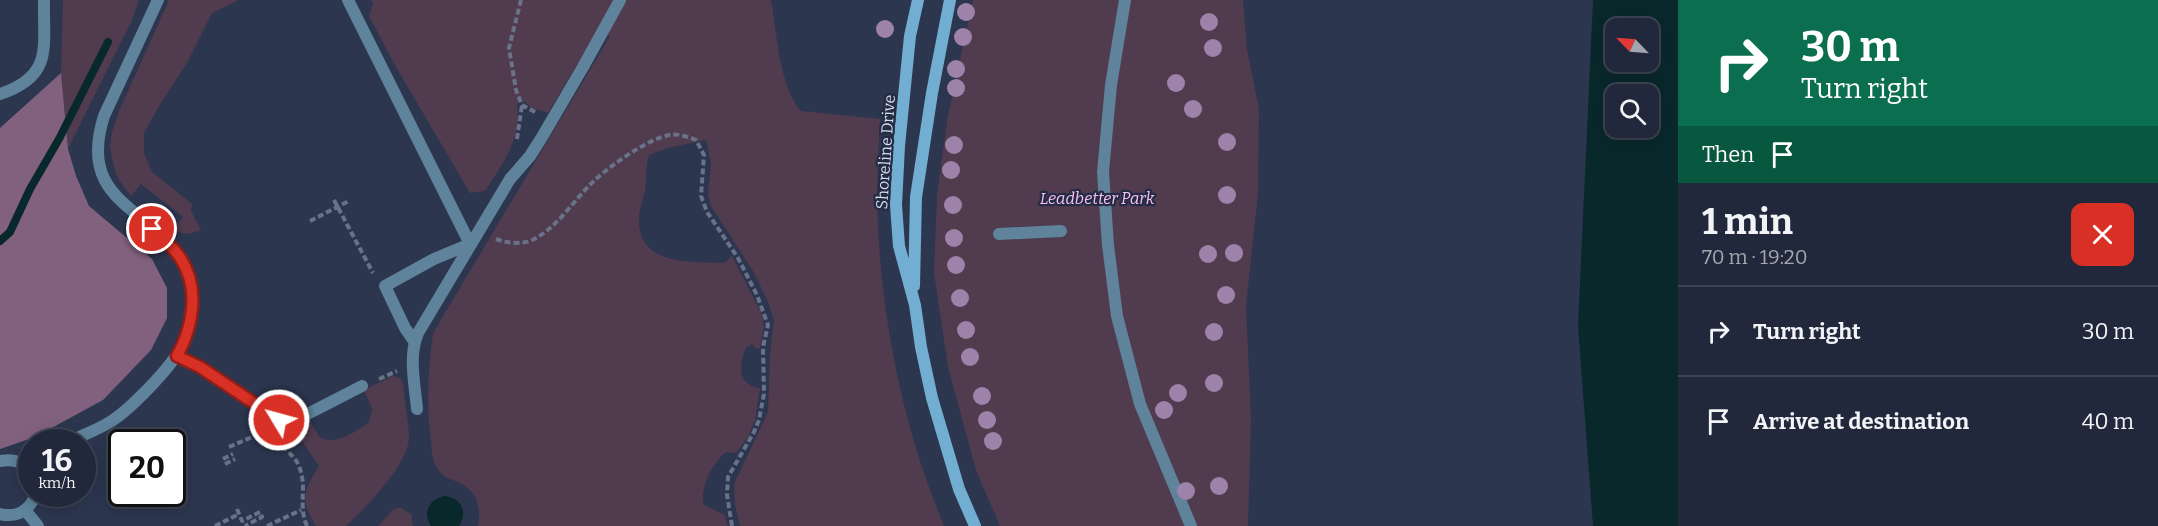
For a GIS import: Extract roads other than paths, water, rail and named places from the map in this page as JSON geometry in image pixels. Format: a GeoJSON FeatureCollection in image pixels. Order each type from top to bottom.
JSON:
{"type":"FeatureCollection","features":[{"type":"Feature","properties":{"kind":"main road","name":"Shoreline Drive"},"geometry":{"type":"LineString","coordinates":[[915,305],[899,246],[896,205],[910,36],[918,0]]}},
{"type":"Feature","properties":{"kind":"main road","name":"Shoreline Drive"},"geometry":{"type":"LineString","coordinates":[[950,0],[932,93],[916,197],[915,305],[932,398],[959,489],[975,526]]}},
{"type":"Feature","properties":{"kind":"street"},"geometry":{"type":"LineString","coordinates":[[0,94],[32,78],[43,63],[44,0]]}},
{"type":"Feature","properties":{"kind":"street"},"geometry":{"type":"LineString","coordinates":[[96,430],[128,409],[165,371],[185,342],[193,313],[190,285],[181,259],[164,239],[116,197],[104,177],[99,154],[100,128],[104,116],[158,0]]}},
{"type":"Feature","properties":{"kind":"street"},"geometry":{"type":"LineString","coordinates":[[348,0],[470,244]]}},
{"type":"Feature","properties":{"kind":"street"},"geometry":{"type":"LineString","coordinates":[[417,410],[413,366],[414,341],[510,179],[530,156],[584,67],[620,0]]}},
{"type":"Feature","properties":{"kind":"street"},"geometry":{"type":"LineString","coordinates":[[1125,0],[1110,85],[1103,172],[1117,316],[1140,404],[1191,526]]}},
{"type":"Feature","properties":{"kind":"street"},"geometry":{"type":"LineString","coordinates":[[999,234],[1060,231]]}},
{"type":"Feature","properties":{"kind":"street"},"geometry":{"type":"LineString","coordinates":[[414,341],[405,328],[386,286],[434,259],[470,244]]}},
{"type":"Feature","properties":{"kind":"street"},"geometry":{"type":"LineString","coordinates":[[177,356],[200,367],[286,423],[362,386]]}},
{"type":"Feature","properties":{"kind":"street"},"geometry":{"type":"LineString","coordinates":[[0,461],[18,462]]}},
{"type":"Feature","properties":{"kind":"street"},"geometry":{"type":"LineString","coordinates":[[0,514],[9,516],[28,507]]}},
{"type":"Feature","properties":{"kind":"street"},"geometry":{"type":"LineString","coordinates":[[25,510],[38,526]]}},
{"type":"Feature","properties":{"kind":"waterway"},"geometry":{"type":"LineString","coordinates":[[0,241],[10,232],[30,189],[59,139],[108,42]]}},
{"type":"Feature","properties":{"kind":"park label","name":"Leadbetter Park"},"geometry":{"type":"Point","coordinates":[1097,198]}}]}
